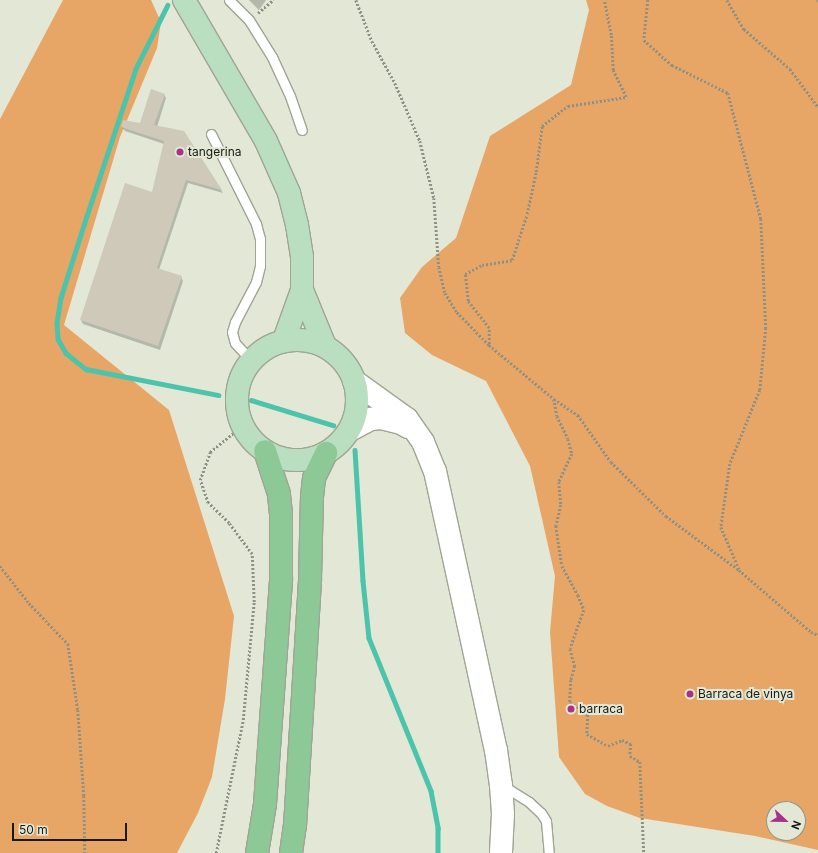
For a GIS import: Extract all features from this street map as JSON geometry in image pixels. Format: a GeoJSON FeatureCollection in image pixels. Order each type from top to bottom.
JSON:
{"type":"FeatureCollection","features":[{"type":"Feature","properties":{"kind":"highway"},"geometry":{"type":"LineString","coordinates":[[257,853],[265,804],[281,578],[281,514],[279,494],[265,451]]}},
{"type":"Feature","properties":{"kind":"highway"},"geometry":{"type":"LineString","coordinates":[[290,853],[295,826],[309,594],[312,497],[314,478],[326,453]]}},
{"type":"Feature","properties":{"kind":"main road"},"geometry":{"type":"LineString","coordinates":[[184,0],[266,141],[288,193],[297,224],[302,257],[302,290],[284,340]]}},
{"type":"Feature","properties":{"kind":"main road"},"geometry":{"type":"LineString","coordinates":[[302,290],[325,346]]}},
{"type":"Feature","properties":{"kind":"main road"},"geometry":{"type":"LineString","coordinates":[[284,340],[305,340],[325,346],[343,361],[354,381],[357,407],[350,430],[337,445],[326,453],[311,458],[295,460],[280,458],[265,451],[252,440],[242,426],[237,409],[237,392],[242,375],[251,360],[266,347],[284,340]]}},
{"type":"Feature","properties":{"kind":"street"},"geometry":{"type":"LineString","coordinates":[[354,381],[407,418],[428,454],[438,486],[488,712],[501,785],[501,853]]}},
{"type":"Feature","properties":{"kind":"street"},"geometry":{"type":"LineString","coordinates":[[350,430],[371,419],[381,418],[401,423],[416,432]]}},
{"type":"Feature","properties":{"kind":"lane"},"geometry":{"type":"LineString","coordinates":[[229,0],[249,20],[272,57],[290,96],[302,130]]}},
{"type":"Feature","properties":{"kind":"lane"},"geometry":{"type":"LineString","coordinates":[[211,134],[256,224],[260,239],[260,266],[256,282],[235,322],[232,332],[235,343],[251,360]]}},
{"type":"Feature","properties":{"kind":"lane"},"geometry":{"type":"LineString","coordinates":[[501,785],[529,802],[541,812],[546,821],[549,853]]}},
{"type":"Feature","properties":{"kind":"path"},"geometry":{"type":"LineString","coordinates":[[249,20],[273,0]]}},
{"type":"Feature","properties":{"kind":"path"},"geometry":{"type":"LineString","coordinates":[[356,0],[372,41],[395,83],[420,141],[434,198],[439,267],[445,293],[457,312],[489,345],[554,399],[578,415],[611,462],[666,516],[739,570],[811,632],[818,636]]}},
{"type":"Feature","properties":{"kind":"path"},"geometry":{"type":"LineString","coordinates":[[489,345],[489,328],[468,301],[465,274],[482,265],[512,260],[530,200],[536,172],[542,126],[568,106],[626,97],[613,70],[611,34],[604,0]]}},
{"type":"Feature","properties":{"kind":"path"},"geometry":{"type":"LineString","coordinates":[[648,0],[644,40],[672,65],[728,93],[761,219],[766,328],[760,390],[730,464],[721,527],[739,570]]}},
{"type":"Feature","properties":{"kind":"path"},"geometry":{"type":"LineString","coordinates":[[727,0],[744,29],[790,69],[818,107]]}},
{"type":"Feature","properties":{"kind":"path"},"geometry":{"type":"LineString","coordinates":[[554,399],[557,416],[568,439],[572,454],[560,482],[561,505],[556,526],[562,566],[578,594],[584,610],[570,649],[575,666],[571,680],[570,702],[588,714],[588,734],[608,746],[622,740],[631,744],[630,756],[640,762],[644,853]]}},
{"type":"Feature","properties":{"kind":"path"},"geometry":{"type":"LineString","coordinates":[[216,853],[243,720],[254,602],[252,554],[229,523],[208,503],[200,480],[210,452],[242,426]]}},
{"type":"Feature","properties":{"kind":"path"},"geometry":{"type":"LineString","coordinates":[[0,566],[29,603],[68,644],[78,710],[84,796],[85,853]]}},
{"type":"Feature","properties":{"kind":"shaded area"},"geometry":{"type":"Polygon","coordinates":[[[63,0],[151,0],[161,22],[157,48],[120,137],[64,325],[169,410],[234,616],[225,699],[212,777],[198,813],[177,853],[0,853],[0,119],[63,0]]]}},
{"type":"Feature","properties":{"kind":"shaded area"},"geometry":{"type":"Polygon","coordinates":[[[586,0],[818,0],[818,850],[778,841],[806,841],[806,801],[766,801],[766,838],[640,818],[607,806],[585,794],[559,757],[550,632],[555,576],[530,466],[486,381],[432,355],[405,333],[400,298],[422,267],[456,238],[490,136],[571,85],[589,10],[586,0]]]}},
{"type":"Feature","properties":{"kind":"building"},"geometry":{"type":"Polygon","coordinates":[[[151,89],[165,94],[154,125],[184,131],[222,190],[186,180],[157,268],[182,276],[158,346],[80,320],[125,183],[152,192],[164,141],[121,127],[123,120],[140,123],[151,89]]]}},
{"type":"Feature","properties":{"kind":"waterway"},"geometry":{"type":"LineString","coordinates":[[168,5],[136,69],[87,216],[61,298],[57,323],[58,339],[66,353],[86,369],[218,395]]}},
{"type":"Feature","properties":{"kind":"waterway"},"geometry":{"type":"LineString","coordinates":[[251,400],[333,425]]}},
{"type":"Feature","properties":{"kind":"waterway"},"geometry":{"type":"LineString","coordinates":[[355,450],[363,581],[369,638],[431,791],[438,828],[438,853]]}},
{"type":"Feature","properties":{"kind":"place","name":"tangerina"},"geometry":{"type":"Point","coordinates":[180,152]}},
{"type":"Feature","properties":{"kind":"place","name":"Barraca de vinya"},"geometry":{"type":"Point","coordinates":[690,694]}},
{"type":"Feature","properties":{"kind":"place","name":"barraca"},"geometry":{"type":"Point","coordinates":[571,709]}}]}
